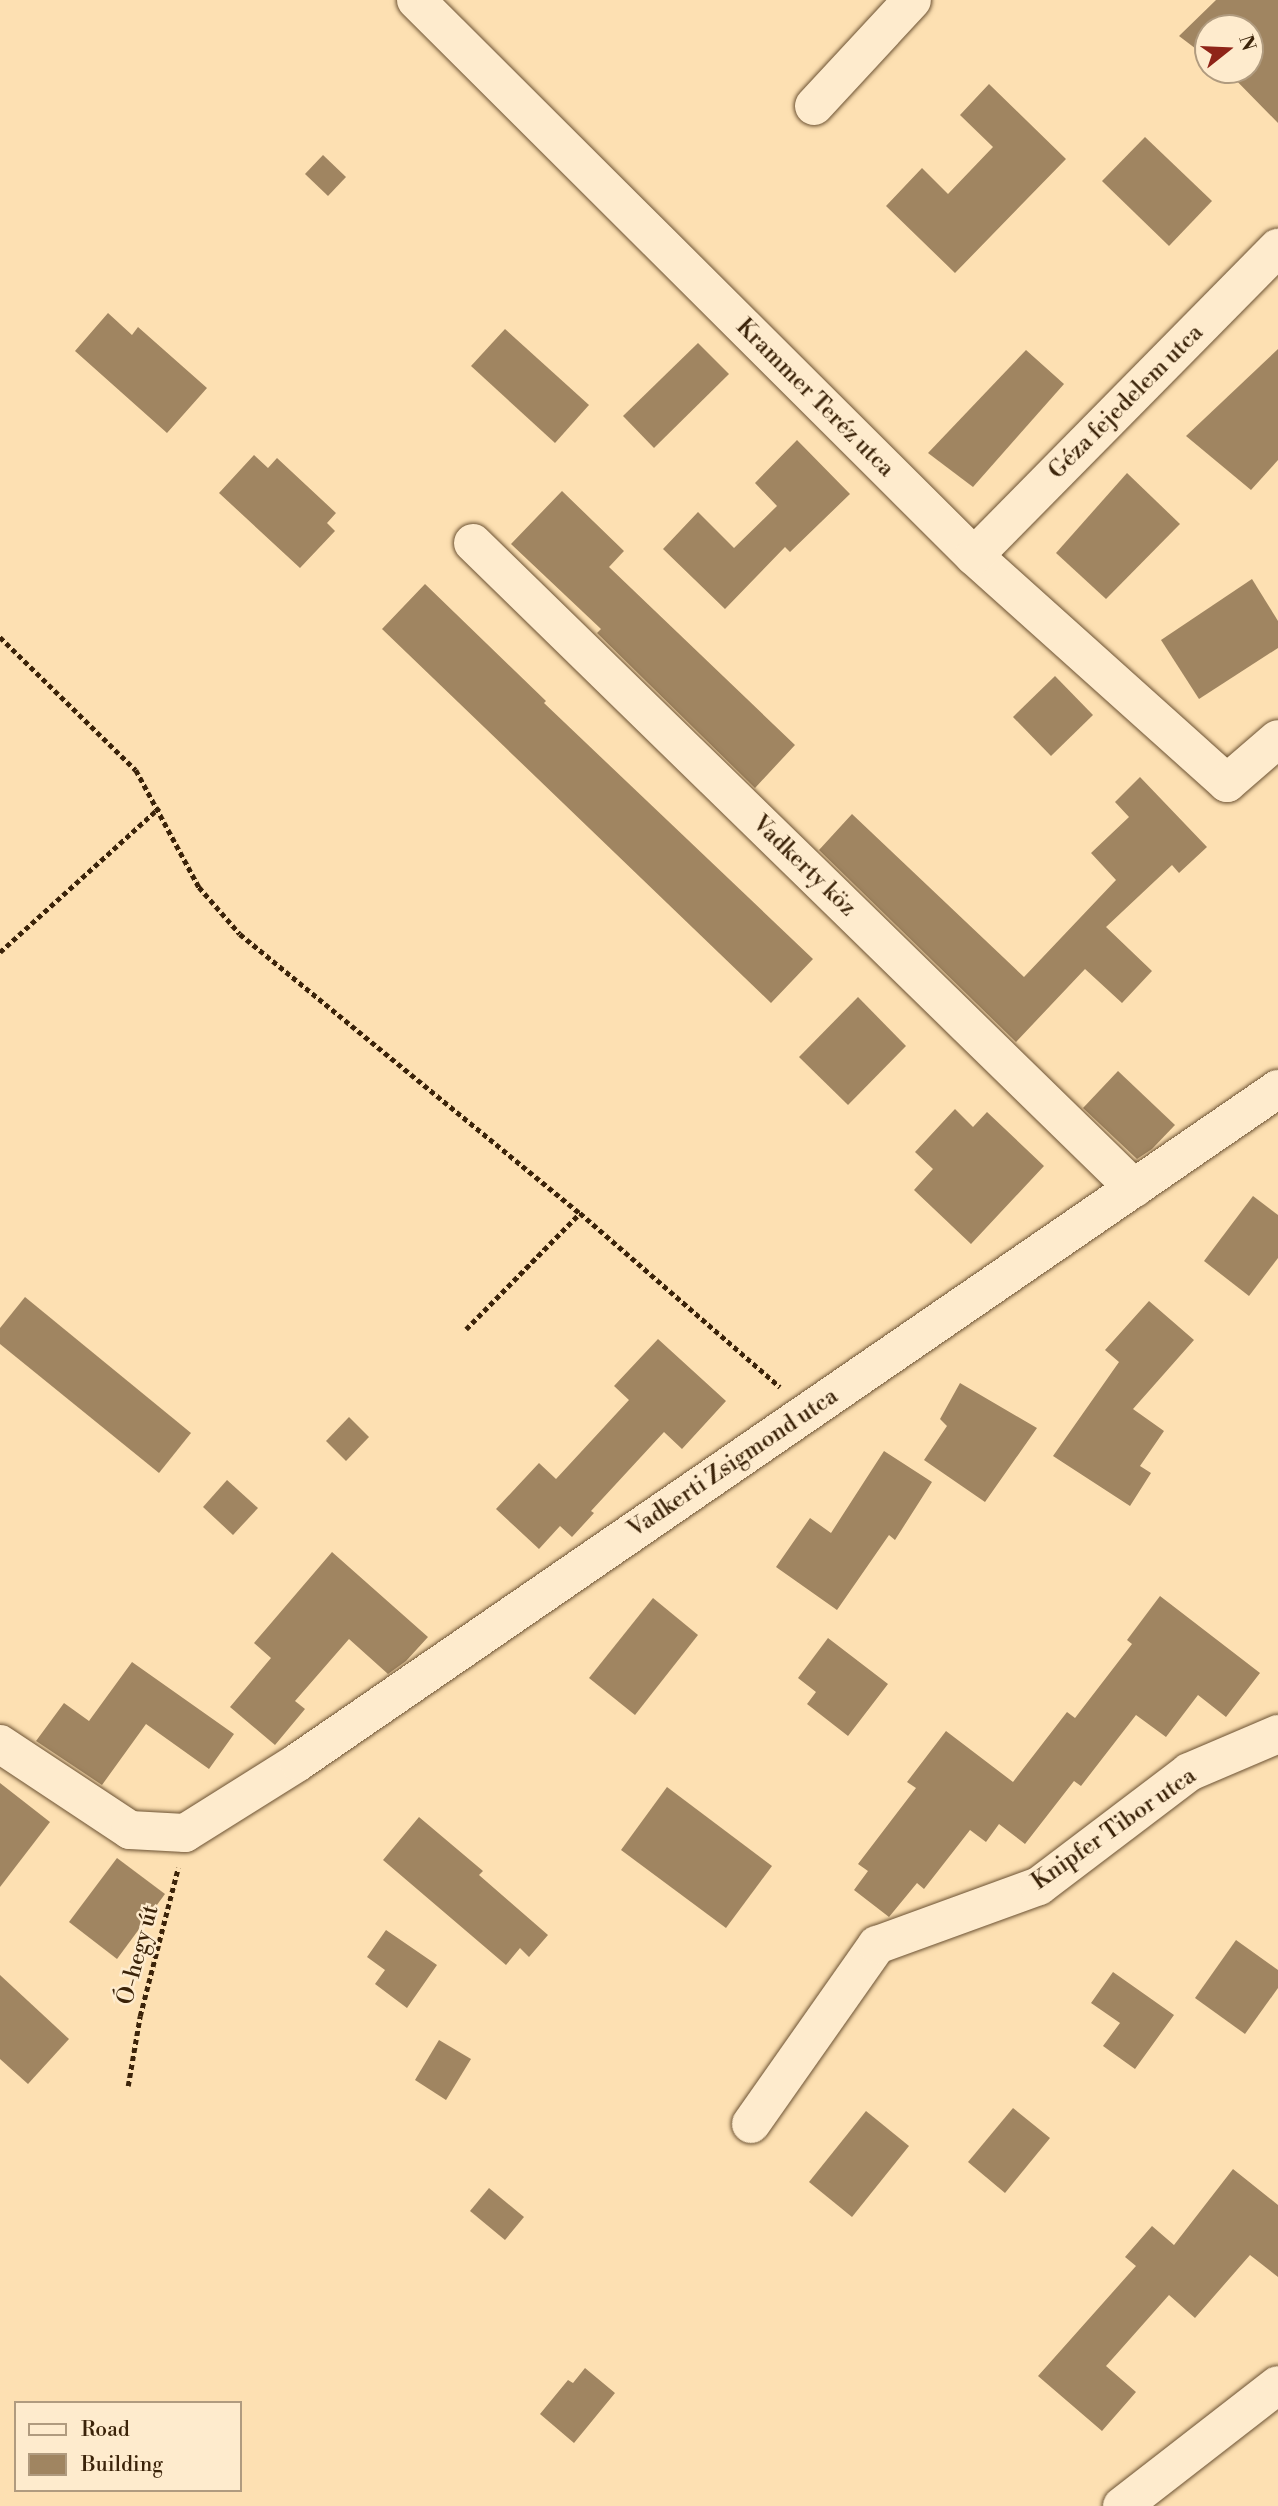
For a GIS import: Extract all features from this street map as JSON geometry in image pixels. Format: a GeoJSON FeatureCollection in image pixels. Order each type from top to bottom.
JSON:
{"type":"FeatureCollection","features":[{"type":"Feature","properties":{"kind":"street","name":"Krammer Teréz utca"},"geometry":{"type":"LineString","coordinates":[[416,0],[974,556],[1227,783],[1278,739]]}},
{"type":"Feature","properties":{"kind":"street"},"geometry":{"type":"LineString","coordinates":[[814,106],[912,0]]}},
{"type":"Feature","properties":{"kind":"street","name":"Géza fejedelem utca"},"geometry":{"type":"LineString","coordinates":[[974,556],[1278,248]]}},
{"type":"Feature","properties":{"kind":"street","name":"Vadkerty köz"},"geometry":{"type":"LineString","coordinates":[[473,543],[1134,1188]]}},
{"type":"Feature","properties":{"kind":"street","name":"Vadkerti Zsigmond utca"},"geometry":{"type":"LineString","coordinates":[[185,1833],[298,1762],[1278,1089]]}},
{"type":"Feature","properties":{"kind":"street","name":"Knipfer Tibor utca"},"geometry":{"type":"LineString","coordinates":[[751,2124],[877,1945],[1039,1886],[1189,1772],[1278,1734]]}},
{"type":"Feature","properties":{"kind":"street"},"geometry":{"type":"LineString","coordinates":[[0,1744],[130,1830],[185,1833]]}},
{"type":"Feature","properties":{"kind":"street"},"geometry":{"type":"LineString","coordinates":[[1122,2506],[1278,2385]]}},
{"type":"Feature","properties":{"kind":"path"},"geometry":{"type":"LineString","coordinates":[[0,637],[136,770],[159,808],[198,887],[240,934],[580,1213],[808,1412]]}},
{"type":"Feature","properties":{"kind":"path"},"geometry":{"type":"LineString","coordinates":[[0,953],[159,808]]}},
{"type":"Feature","properties":{"kind":"path"},"geometry":{"type":"LineString","coordinates":[[466,1329],[580,1213]]}},
{"type":"Feature","properties":{"kind":"path","name":"Ó-hegy út"},"geometry":{"type":"LineString","coordinates":[[128,2087],[140,2016],[185,1833]]}},
{"type":"Feature","properties":{"kind":"building"},"geometry":{"type":"Polygon","coordinates":[[[1216,0],[1278,0],[1278,123],[1240,84],[1264,84],[1264,14],[1202,14],[1216,0]]]}},
{"type":"Feature","properties":{"kind":"building"},"geometry":{"type":"Polygon","coordinates":[[[1194,21],[1194,47],[1179,36],[1194,21]]]}},
{"type":"Feature","properties":{"kind":"building"},"geometry":{"type":"Polygon","coordinates":[[[989,84],[1066,159],[955,273],[886,206],[922,168],[948,194],[993,147],[960,115],[989,84]]]}},
{"type":"Feature","properties":{"kind":"building"},"geometry":{"type":"Polygon","coordinates":[[[1145,137],[1212,201],[1169,246],[1102,181],[1145,137]]]}},
{"type":"Feature","properties":{"kind":"building"},"geometry":{"type":"Polygon","coordinates":[[[323,155],[346,177],[328,196],[305,174],[323,155]]]}},
{"type":"Feature","properties":{"kind":"building"},"geometry":{"type":"Polygon","coordinates":[[[108,313],[132,335],[138,327],[207,388],[167,433],[75,351],[108,313]]]}},
{"type":"Feature","properties":{"kind":"building"},"geometry":{"type":"Polygon","coordinates":[[[505,329],[589,405],[555,443],[471,366],[505,329]]]}},
{"type":"Feature","properties":{"kind":"building"},"geometry":{"type":"Polygon","coordinates":[[[698,343],[729,374],[654,448],[623,416],[698,343]]]}},
{"type":"Feature","properties":{"kind":"building"},"geometry":{"type":"Polygon","coordinates":[[[1278,349],[1278,460],[1251,490],[1186,436],[1278,349]]]}},
{"type":"Feature","properties":{"kind":"building"},"geometry":{"type":"Polygon","coordinates":[[[1026,350],[1064,384],[973,487],[928,453],[1026,350]]]}},
{"type":"Feature","properties":{"kind":"building"},"geometry":{"type":"Polygon","coordinates":[[[797,440],[850,494],[790,552],[785,547],[725,609],[663,549],[698,512],[734,548],[777,506],[755,483],[797,440]]]}},
{"type":"Feature","properties":{"kind":"building"},"geometry":{"type":"Polygon","coordinates":[[[254,455],[268,468],[277,458],[336,513],[327,523],[335,531],[300,568],[219,493],[254,455]]]}},
{"type":"Feature","properties":{"kind":"building"},"geometry":{"type":"Polygon","coordinates":[[[1127,473],[1180,524],[1106,599],[1056,553],[1127,473]]]}},
{"type":"Feature","properties":{"kind":"building"},"geometry":{"type":"Polygon","coordinates":[[[562,491],[624,551],[609,567],[795,745],[755,788],[597,633],[601,629],[511,544],[562,491]]]}},
{"type":"Feature","properties":{"kind":"building"},"geometry":{"type":"Polygon","coordinates":[[[1252,579],[1278,621],[1278,648],[1199,699],[1161,640],[1252,579]]]}},
{"type":"Feature","properties":{"kind":"building"},"geometry":{"type":"Polygon","coordinates":[[[425,584],[546,701],[544,703],[813,959],[771,1003],[382,629],[425,584]]]}},
{"type":"Feature","properties":{"kind":"building"},"geometry":{"type":"Polygon","coordinates":[[[1055,676],[1093,715],[1051,756],[1013,717],[1055,676]]]}},
{"type":"Feature","properties":{"kind":"building"},"geometry":{"type":"Polygon","coordinates":[[[1140,777],[1207,847],[1179,873],[1172,865],[1106,927],[1152,971],[1122,1003],[1085,969],[1016,1042],[819,850],[852,814],[1024,977],[1116,880],[1091,853],[1129,817],[1115,802],[1140,777]]]}},
{"type":"Feature","properties":{"kind":"building"},"geometry":{"type":"Polygon","coordinates":[[[858,997],[906,1046],[848,1105],[799,1057],[858,997]]]}},
{"type":"Feature","properties":{"kind":"building"},"geometry":{"type":"Polygon","coordinates":[[[1118,1071],[1175,1125],[1152,1149],[1137,1159],[1083,1108],[1118,1071]]]}},
{"type":"Feature","properties":{"kind":"building"},"geometry":{"type":"Polygon","coordinates":[[[955,1109],[973,1127],[987,1112],[1044,1166],[971,1244],[914,1190],[933,1169],[915,1152],[955,1109]]]}},
{"type":"Feature","properties":{"kind":"building"},"geometry":{"type":"Polygon","coordinates":[[[1253,1196],[1278,1215],[1278,1258],[1249,1296],[1204,1261],[1253,1196]]]}},
{"type":"Feature","properties":{"kind":"building"},"geometry":{"type":"Polygon","coordinates":[[[25,1297],[191,1433],[159,1473],[0,1344],[0,1328],[25,1297]]]}},
{"type":"Feature","properties":{"kind":"building"},"geometry":{"type":"Polygon","coordinates":[[[1149,1301],[1194,1340],[1133,1409],[1164,1431],[1140,1466],[1151,1473],[1130,1506],[1053,1456],[1119,1362],[1105,1350],[1149,1301]]]}},
{"type":"Feature","properties":{"kind":"building"},"geometry":{"type":"Polygon","coordinates":[[[658,1339],[726,1401],[682,1449],[664,1432],[591,1511],[594,1513],[572,1537],[560,1526],[539,1549],[496,1509],[539,1463],[556,1479],[629,1400],[614,1386],[658,1339]]]}},
{"type":"Feature","properties":{"kind":"building"},"geometry":{"type":"Polygon","coordinates":[[[960,1383],[1037,1428],[985,1502],[924,1460],[947,1426],[940,1419],[960,1383]]]}},
{"type":"Feature","properties":{"kind":"building"},"geometry":{"type":"Polygon","coordinates":[[[349,1417],[369,1437],[346,1461],[326,1441],[349,1417]]]}},
{"type":"Feature","properties":{"kind":"building"},"geometry":{"type":"Polygon","coordinates":[[[884,1451],[932,1482],[895,1540],[889,1535],[837,1610],[776,1567],[810,1518],[831,1533],[884,1451]]]}},
{"type":"Feature","properties":{"kind":"building"},"geometry":{"type":"Polygon","coordinates":[[[227,1480],[258,1508],[233,1535],[203,1507],[227,1480]]]}},
{"type":"Feature","properties":{"kind":"building"},"geometry":{"type":"Polygon","coordinates":[[[332,1552],[428,1637],[406,1661],[388,1674],[349,1639],[295,1701],[305,1709],[275,1745],[230,1707],[271,1658],[254,1643],[332,1552]]]}},
{"type":"Feature","properties":{"kind":"building"},"geometry":{"type":"Polygon","coordinates":[[[1160,1596],[1260,1673],[1226,1717],[1198,1695],[1166,1737],[1136,1715],[1081,1786],[1074,1781],[1025,1844],[999,1824],[986,1842],[970,1830],[924,1889],[917,1883],[889,1917],[854,1890],[868,1871],[858,1864],[916,1788],[907,1782],[946,1731],[1013,1782],[1067,1712],[1075,1718],[1132,1644],[1127,1640],[1160,1596]]]}},
{"type":"Feature","properties":{"kind":"building"},"geometry":{"type":"Polygon","coordinates":[[[653,1598],[698,1635],[635,1715],[589,1678],[653,1598]]]}},
{"type":"Feature","properties":{"kind":"building"},"geometry":{"type":"Polygon","coordinates":[[[828,1638],[888,1684],[848,1736],[807,1704],[816,1692],[798,1678],[828,1638]]]}},
{"type":"Feature","properties":{"kind":"building"},"geometry":{"type":"Polygon","coordinates":[[[132,1662],[234,1734],[209,1769],[146,1724],[102,1785],[36,1741],[64,1703],[89,1721],[132,1662]]]}},
{"type":"Feature","properties":{"kind":"building"},"geometry":{"type":"Polygon","coordinates":[[[0,1783],[50,1822],[0,1887],[0,1783]]]}},
{"type":"Feature","properties":{"kind":"building"},"geometry":{"type":"Polygon","coordinates":[[[667,1787],[772,1866],[726,1928],[621,1850],[667,1787]]]}},
{"type":"Feature","properties":{"kind":"building"},"geometry":{"type":"Polygon","coordinates":[[[419,1817],[483,1871],[479,1875],[548,1935],[529,1957],[520,1948],[506,1965],[383,1860],[419,1817]]]}},
{"type":"Feature","properties":{"kind":"building"},"geometry":{"type":"Polygon","coordinates":[[[117,1858],[165,1894],[117,1959],[69,1922],[117,1858]]]}},
{"type":"Feature","properties":{"kind":"building"},"geometry":{"type":"Polygon","coordinates":[[[386,1930],[437,1965],[407,2008],[375,1984],[385,1970],[367,1957],[386,1930]]]}},
{"type":"Feature","properties":{"kind":"building"},"geometry":{"type":"Polygon","coordinates":[[[1236,1940],[1278,1970],[1278,1988],[1245,2034],[1195,1998],[1236,1940]]]}},
{"type":"Feature","properties":{"kind":"building"},"geometry":{"type":"Polygon","coordinates":[[[1113,1972],[1174,2015],[1135,2069],[1103,2046],[1120,2023],[1091,2003],[1113,1972]]]}},
{"type":"Feature","properties":{"kind":"building"},"geometry":{"type":"Polygon","coordinates":[[[0,1975],[69,2039],[28,2084],[0,2059],[0,1975]]]}},
{"type":"Feature","properties":{"kind":"building"},"geometry":{"type":"Polygon","coordinates":[[[439,2040],[471,2059],[446,2100],[415,2080],[439,2040]]]}},
{"type":"Feature","properties":{"kind":"building"},"geometry":{"type":"Polygon","coordinates":[[[1013,2108],[1050,2138],[1005,2193],[968,2162],[1013,2108]]]}},
{"type":"Feature","properties":{"kind":"building"},"geometry":{"type":"Polygon","coordinates":[[[866,2111],[909,2146],[852,2217],[809,2182],[866,2111]]]}},
{"type":"Feature","properties":{"kind":"building"},"geometry":{"type":"Polygon","coordinates":[[[1233,2169],[1278,2205],[1278,2277],[1250,2255],[1195,2318],[1169,2295],[1106,2366],[1136,2392],[1102,2431],[1038,2376],[1136,2266],[1125,2257],[1152,2226],[1174,2245],[1233,2169]]]}},
{"type":"Feature","properties":{"kind":"building"},"geometry":{"type":"Polygon","coordinates":[[[489,2188],[524,2217],[505,2240],[470,2211],[489,2188]]]}},
{"type":"Feature","properties":{"kind":"building"},"geometry":{"type":"Polygon","coordinates":[[[585,2368],[615,2393],[574,2443],[540,2414],[568,2380],[573,2383],[585,2368]]]}}]}
